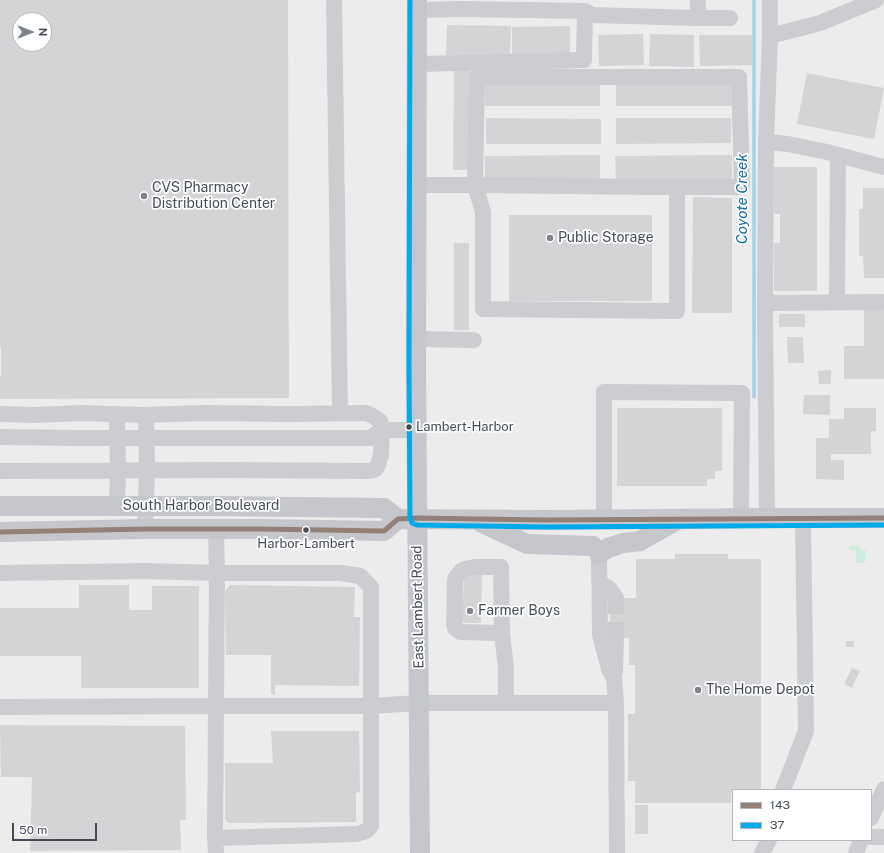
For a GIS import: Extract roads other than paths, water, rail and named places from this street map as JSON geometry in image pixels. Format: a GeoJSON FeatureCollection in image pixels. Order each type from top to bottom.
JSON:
{"type":"FeatureCollection","features":[{"type":"Feature","properties":{"kind":"main road","name":"East Lambert Road"},"geometry":{"type":"LineString","coordinates":[[417,5],[416,430],[408,519],[418,703],[420,853]]}},
{"type":"Feature","properties":{"kind":"main road","name":"South Harbor Boulevard"},"geometry":{"type":"LineString","coordinates":[[0,506],[384,508],[408,519]]}},
{"type":"Feature","properties":{"kind":"main road"},"geometry":{"type":"LineString","coordinates":[[408,519],[884,518]]}},
{"type":"Feature","properties":{"kind":"main road","name":"South Harbor Boulevard"},"geometry":{"type":"LineString","coordinates":[[0,532],[145,529],[384,531],[408,519]]}},
{"type":"Feature","properties":{"kind":"main road"},"geometry":{"type":"LineString","coordinates":[[475,519],[527,544],[596,550],[623,543],[640,541],[680,519]]}},
{"type":"Feature","properties":{"kind":"street"},"geometry":{"type":"LineString","coordinates":[[334,0],[340,413]]}},
{"type":"Feature","properties":{"kind":"street"},"geometry":{"type":"LineString","coordinates":[[698,0],[698,18]]}},
{"type":"Feature","properties":{"kind":"street"},"geometry":{"type":"LineString","coordinates":[[767,518],[765,303],[766,142],[770,0]]}},
{"type":"Feature","properties":{"kind":"street"},"geometry":{"type":"LineString","coordinates":[[770,36],[820,23],[876,0]]}},
{"type":"Feature","properties":{"kind":"street"},"geometry":{"type":"LineString","coordinates":[[880,0],[884,6]]}},
{"type":"Feature","properties":{"kind":"street"},"geometry":{"type":"LineString","coordinates":[[417,5],[590,9],[698,18],[730,18]]}},
{"type":"Feature","properties":{"kind":"street"},"geometry":{"type":"LineString","coordinates":[[417,64],[584,60],[590,9]]}},
{"type":"Feature","properties":{"kind":"street"},"geometry":{"type":"LineString","coordinates":[[416,184],[475,185],[677,187],[742,187],[739,76],[477,77],[475,185],[483,212],[483,309],[677,311],[677,187]]}},
{"type":"Feature","properties":{"kind":"street"},"geometry":{"type":"LineString","coordinates":[[766,142],[788,144],[884,167]]}},
{"type":"Feature","properties":{"kind":"street"},"geometry":{"type":"LineString","coordinates":[[837,302],[838,156]]}},
{"type":"Feature","properties":{"kind":"street"},"geometry":{"type":"LineString","coordinates":[[765,303],[884,302]]}},
{"type":"Feature","properties":{"kind":"street"},"geometry":{"type":"LineString","coordinates":[[416,339],[474,340]]}},
{"type":"Feature","properties":{"kind":"street"},"geometry":{"type":"LineString","coordinates":[[604,519],[604,392],[742,393],[741,518]]}},
{"type":"Feature","properties":{"kind":"street"},"geometry":{"type":"LineString","coordinates":[[0,414],[36,415],[80,413],[146,415],[203,413],[366,413],[380,421],[382,430],[381,454],[378,465],[376,469],[369,471],[0,471]]}},
{"type":"Feature","properties":{"kind":"street"},"geometry":{"type":"LineString","coordinates":[[117,414],[117,506]]}},
{"type":"Feature","properties":{"kind":"street"},"geometry":{"type":"LineString","coordinates":[[145,529],[147,471],[146,415]]}},
{"type":"Feature","properties":{"kind":"street"},"geometry":{"type":"LineString","coordinates":[[0,437],[370,438],[382,430],[416,430]]}},
{"type":"Feature","properties":{"kind":"street"},"geometry":{"type":"LineString","coordinates":[[783,789],[806,731],[802,518]]}},
{"type":"Feature","properties":{"kind":"street"},"geometry":{"type":"LineString","coordinates":[[0,573],[146,571],[217,573],[341,573],[360,576],[371,587],[371,826],[366,831],[357,834],[216,845],[217,573],[216,529]]}},
{"type":"Feature","properties":{"kind":"street"},"geometry":{"type":"LineString","coordinates":[[596,550],[600,583],[600,636],[609,669],[614,678]]}},
{"type":"Feature","properties":{"kind":"street"},"geometry":{"type":"LineString","coordinates":[[502,633],[460,632],[455,628],[455,580],[458,574],[466,569],[476,567],[501,567],[502,633],[506,668],[506,702]]}},
{"type":"Feature","properties":{"kind":"street"},"geometry":{"type":"LineString","coordinates":[[600,583],[609,588],[616,598]]}},
{"type":"Feature","properties":{"kind":"street"},"geometry":{"type":"LineString","coordinates":[[616,638],[614,678],[616,703],[617,853]]}},
{"type":"Feature","properties":{"kind":"street"},"geometry":{"type":"LineString","coordinates":[[0,707],[372,706],[418,703],[506,702],[616,703]]}},
{"type":"Feature","properties":{"kind":"street"},"geometry":{"type":"LineString","coordinates":[[872,816],[884,789]]}},
{"type":"Feature","properties":{"kind":"street"},"geometry":{"type":"LineString","coordinates":[[872,838],[884,837]]}},
{"type":"Feature","properties":{"kind":"street"},"geometry":{"type":"LineString","coordinates":[[762,853],[768,841]]}},
{"type":"Feature","properties":{"kind":"street"},"geometry":{"type":"LineString","coordinates":[[856,853],[862,841]]}},
{"type":"Feature","properties":{"kind":"waterway","name":"Coyote Creek"},"geometry":{"type":"LineString","coordinates":[[754,0],[754,397]]}},
{"type":"Feature","properties":{"kind":"tunnel"},"geometry":{"type":"LineString","coordinates":[[616,598],[616,638]]}},
{"type":"Feature","properties":{"kind":"place","name":"CVS Pharmacy Distribution Center"},"geometry":{"type":"Point","coordinates":[144,196]}},
{"type":"Feature","properties":{"kind":"place","name":"Public Storage"},"geometry":{"type":"Point","coordinates":[550,238]}},
{"type":"Feature","properties":{"kind":"place","name":"Lambert-Harbor"},"geometry":{"type":"Point","coordinates":[409,427]}},
{"type":"Feature","properties":{"kind":"place","name":"Harbor-Lambert"},"geometry":{"type":"Point","coordinates":[306,530]}},
{"type":"Feature","properties":{"kind":"place","name":"Farmer Boys"},"geometry":{"type":"Point","coordinates":[470,611]}},
{"type":"Feature","properties":{"kind":"place","name":"The Home Depot"},"geometry":{"type":"Point","coordinates":[698,690]}}]}
